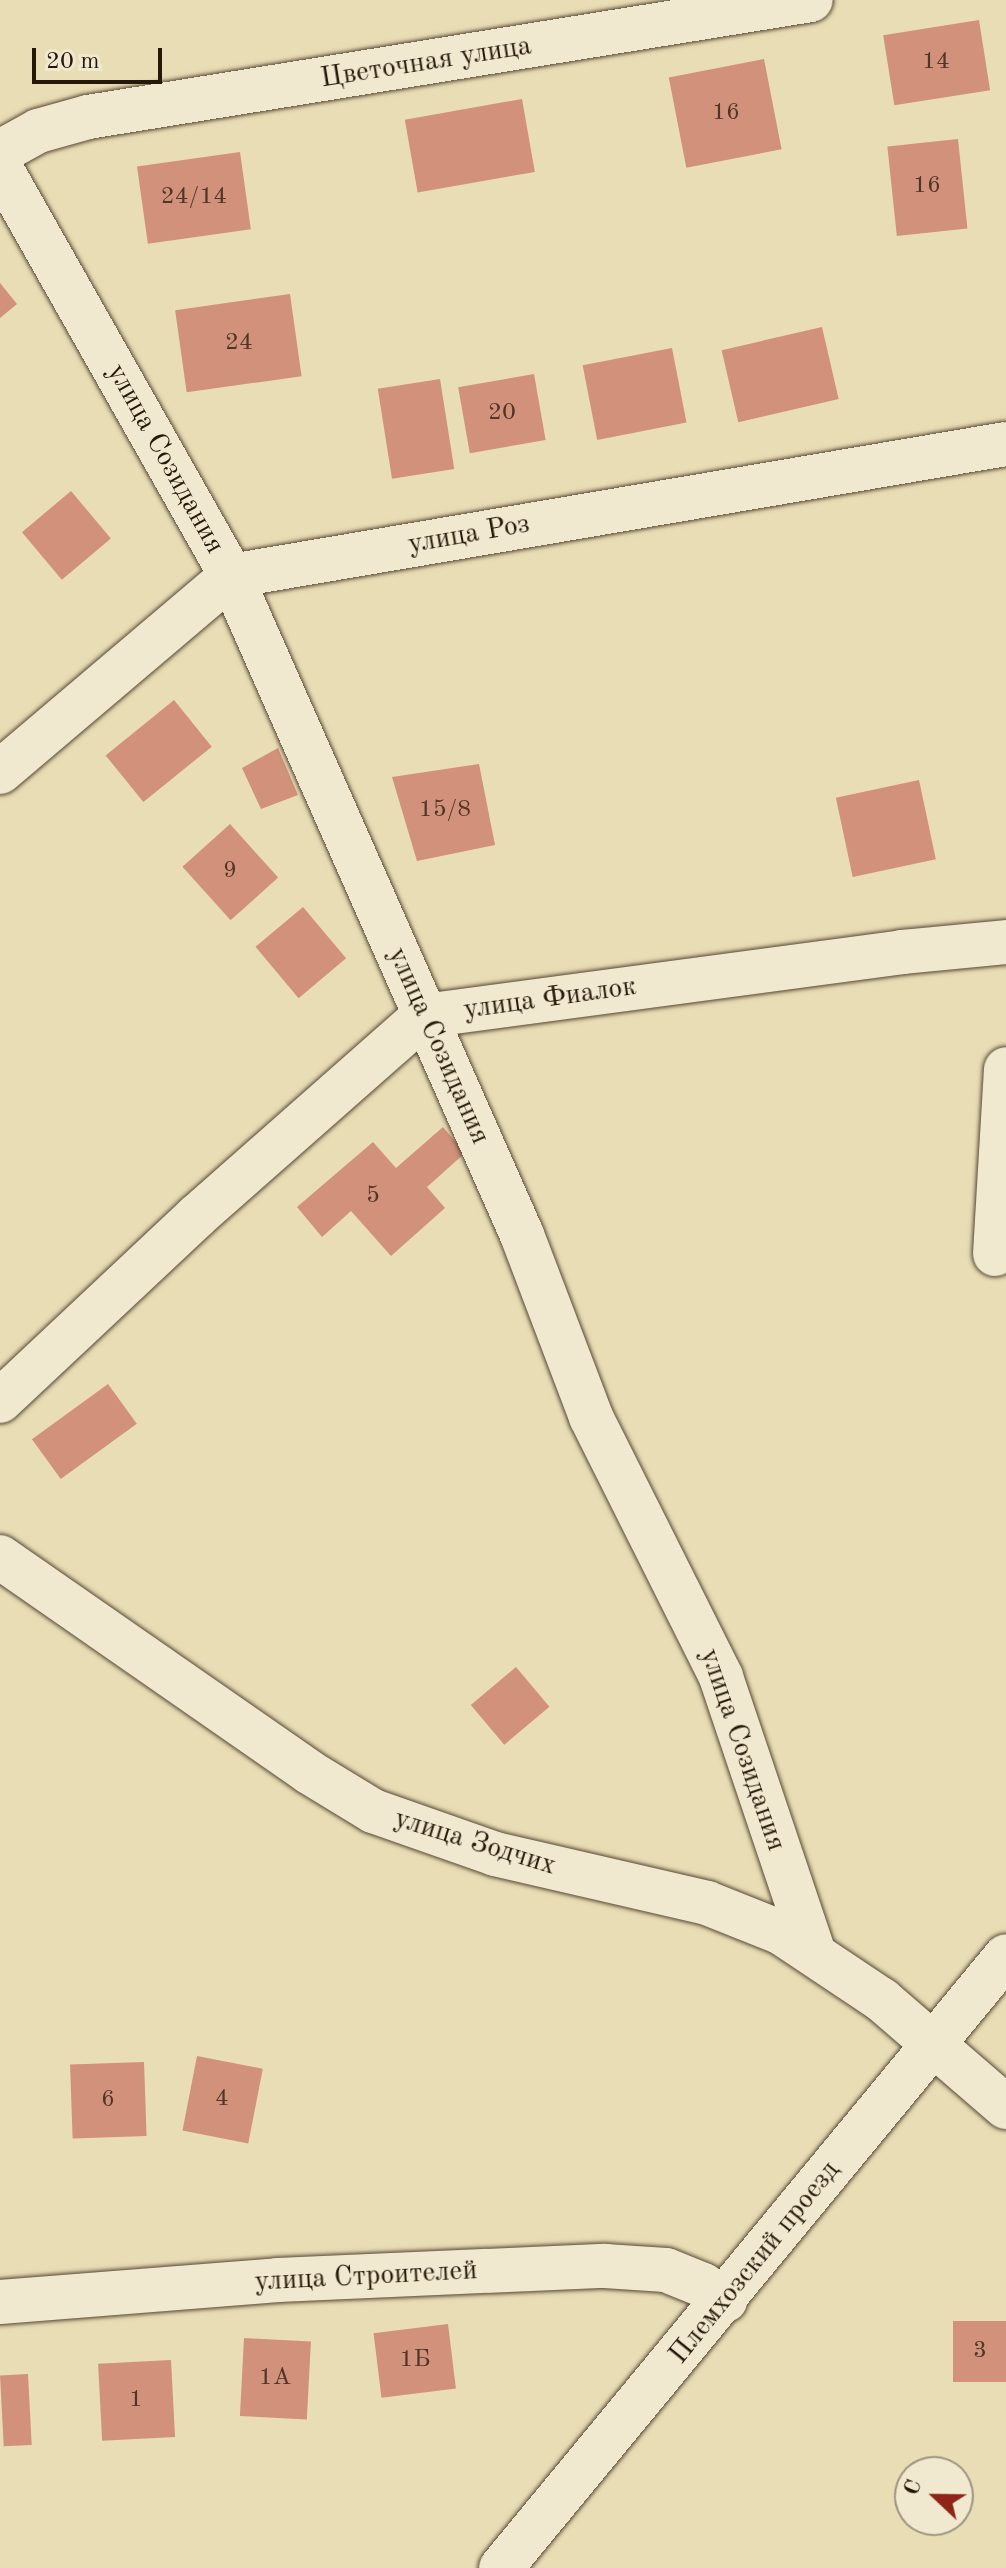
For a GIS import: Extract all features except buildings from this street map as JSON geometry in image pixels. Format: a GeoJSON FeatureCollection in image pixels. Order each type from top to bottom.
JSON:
{"type":"FeatureCollection","features":[{"type":"Feature","properties":{"kind":"street","name":"Цветочная улица"},"geometry":{"type":"LineString","coordinates":[[0,152],[38,131],[88,117],[811,0]]}},
{"type":"Feature","properties":{"kind":"street","name":"улица Созидания"},"geometry":{"type":"LineString","coordinates":[[0,167],[231,576],[522,1235],[608,1457],[721,1677],[814,1953]]}},
{"type":"Feature","properties":{"kind":"street","name":"улица Роз"},"geometry":{"type":"LineString","coordinates":[[231,576],[1006,444]]}},
{"type":"Feature","properties":{"kind":"street"},"geometry":{"type":"LineString","coordinates":[[0,772],[231,576]]}},
{"type":"Feature","properties":{"kind":"street","name":"улица Фиалок"},"geometry":{"type":"LineString","coordinates":[[0,1401],[197,1216],[424,1016],[902,952],[1006,942]]}},
{"type":"Feature","properties":{"kind":"street"},"geometry":{"type":"LineString","coordinates":[[995,1254],[1006,1069]]}},
{"type":"Feature","properties":{"kind":"street","name":"улица Зодчих"},"geometry":{"type":"LineString","coordinates":[[0,1557],[309,1772],[373,1811],[495,1854],[719,1907],[756,1920],[814,1953],[870,1991],[935,2043],[1006,2107]]}},
{"type":"Feature","properties":{"kind":"street","name":"Племхозский проезд"},"geometry":{"type":"LineString","coordinates":[[501,2568],[1006,1956]]}},
{"type":"Feature","properties":{"kind":"street","name":"улица Строителей"},"geometry":{"type":"LineString","coordinates":[[0,2302],[278,2280],[605,2266],[666,2270],[703,2285],[725,2300]]}}]}
